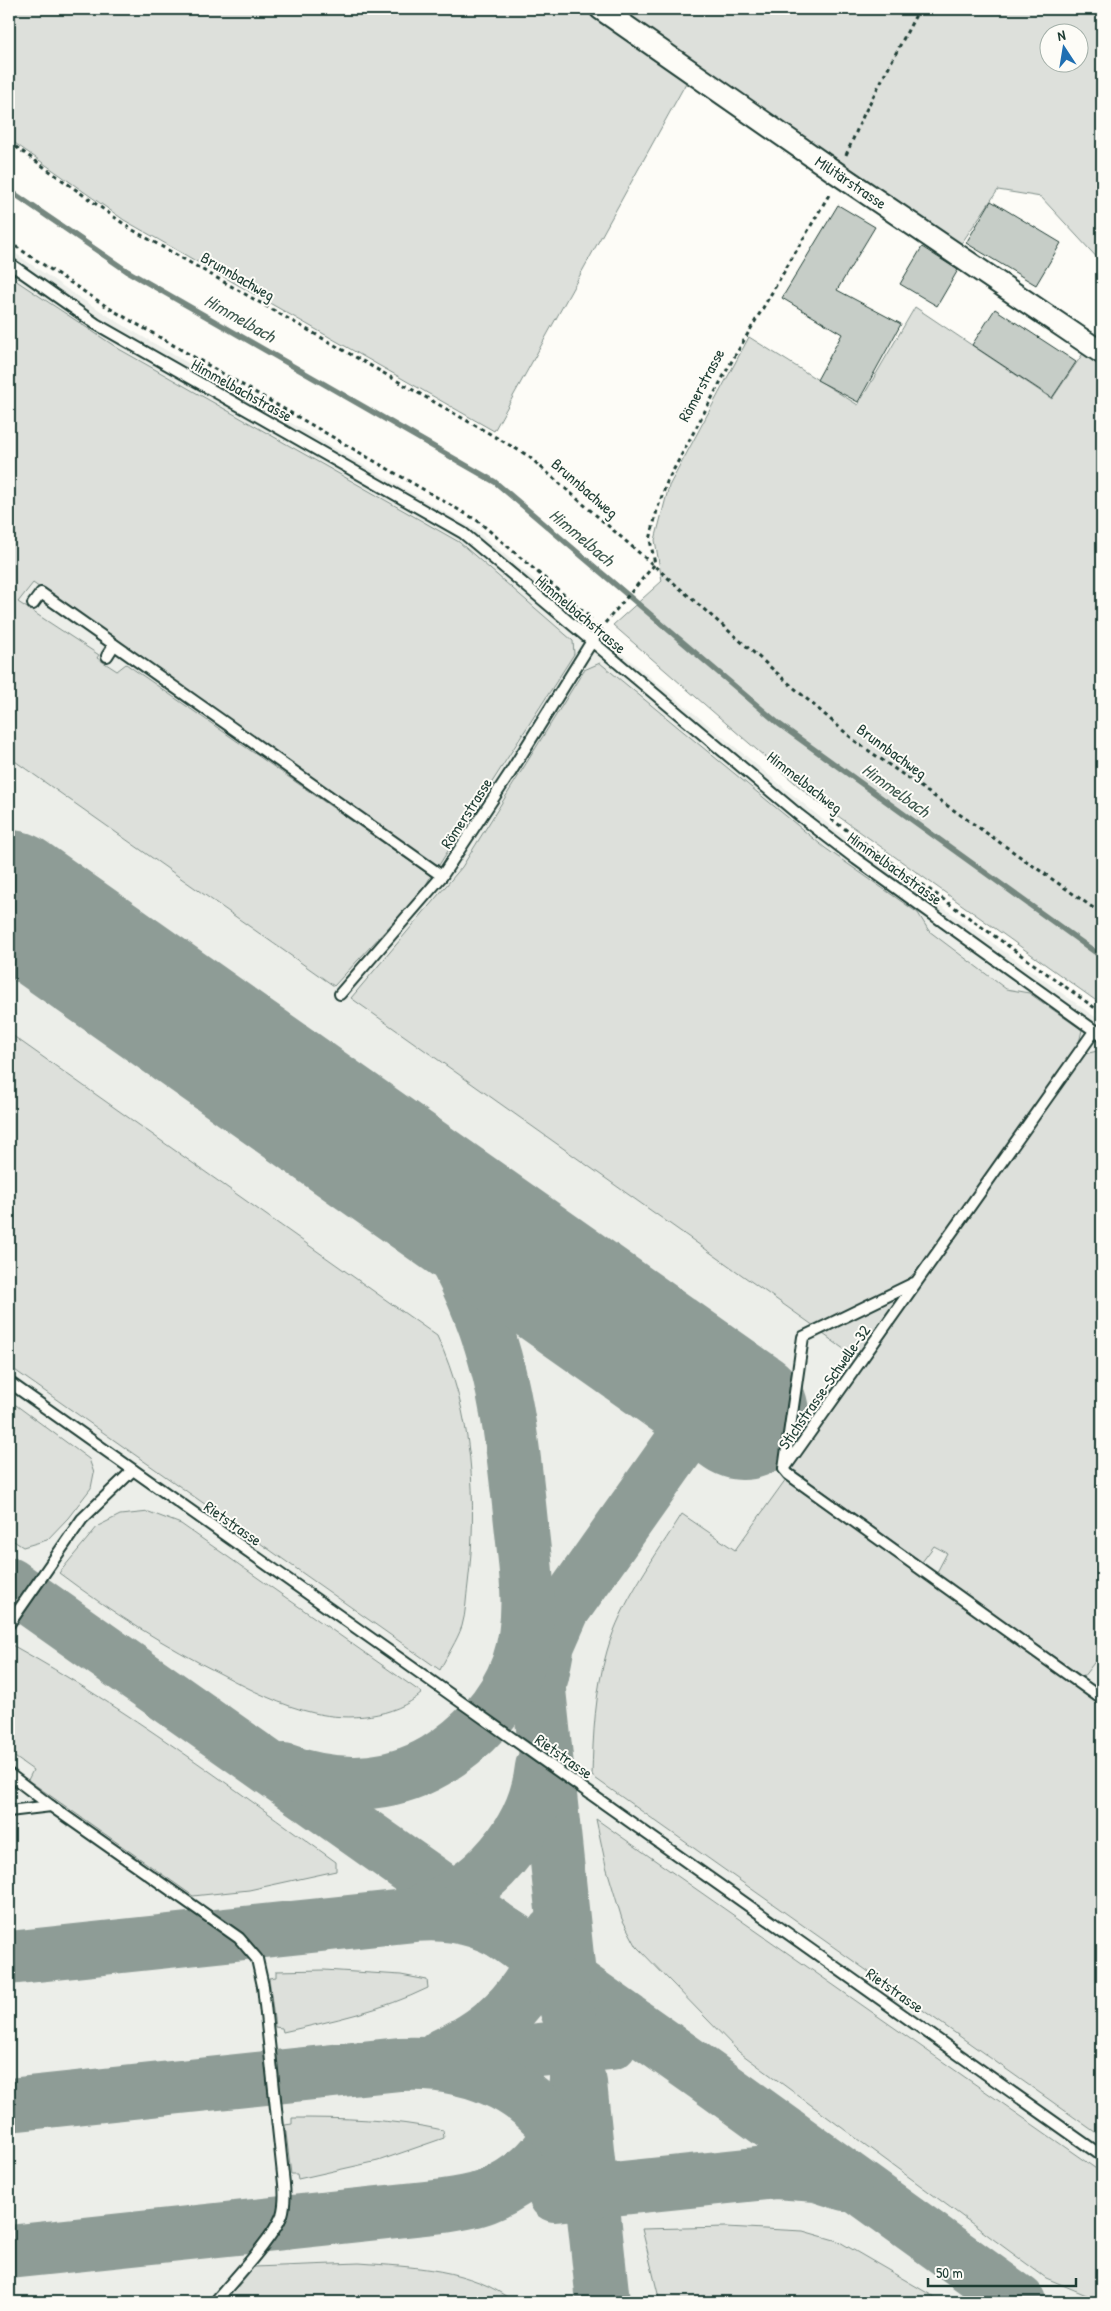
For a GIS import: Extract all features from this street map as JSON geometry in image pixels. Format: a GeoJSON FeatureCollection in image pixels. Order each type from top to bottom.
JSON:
{"type":"FeatureCollection","features":[{"type":"Feature","properties":{"kind":"street","name":"Militärstrasse"},"geometry":{"type":"LineString","coordinates":[[601,9],[839,175],[1102,353]]}},
{"type":"Feature","properties":{"kind":"lane","name":"Himmelbachstrasse"},"geometry":{"type":"LineString","coordinates":[[9,263],[96,324],[456,529],[821,832],[1098,1033]]}},
{"type":"Feature","properties":{"kind":"lane"},"geometry":{"type":"LineString","coordinates":[[33,604],[41,593],[442,876]]}},
{"type":"Feature","properties":{"kind":"lane","name":"Römerstrasse"},"geometry":{"type":"LineString","coordinates":[[340,994],[442,876],[510,773],[597,633]]}},
{"type":"Feature","properties":{"kind":"lane"},"geometry":{"type":"LineString","coordinates":[[106,656],[114,645]]}},
{"type":"Feature","properties":{"kind":"lane","name":"Stichstrasse-Schwelle-32"},"geometry":{"type":"LineString","coordinates":[[784,1469],[914,1283],[1098,1033]]}},
{"type":"Feature","properties":{"kind":"lane","name":"Stichstrasse-Schwelle-32"},"geometry":{"type":"LineString","coordinates":[[784,1469],[803,1337],[914,1283]]}},
{"type":"Feature","properties":{"kind":"lane","name":"Rietstrasse"},"geometry":{"type":"LineString","coordinates":[[9,1382],[1102,2156]]}},
{"type":"Feature","properties":{"kind":"lane"},"geometry":{"type":"LineString","coordinates":[[784,1469],[788,1474],[1102,1699]]}},
{"type":"Feature","properties":{"kind":"lane"},"geometry":{"type":"LineString","coordinates":[[9,1624],[82,1519],[133,1470]]}},
{"type":"Feature","properties":{"kind":"lane"},"geometry":{"type":"LineString","coordinates":[[9,1774],[51,1806],[239,1938],[251,1950],[259,1966],[264,1996],[284,2184],[284,2203],[282,2214],[271,2234],[215,2302]]}},
{"type":"Feature","properties":{"kind":"lane"},"geometry":{"type":"LineString","coordinates":[[9,1811],[51,1806]]}},
{"type":"Feature","properties":{"kind":"path","name":"Römerstrasse"},"geometry":{"type":"LineString","coordinates":[[655,564],[650,540],[667,482],[748,331],[839,175],[864,114],[919,9]]}},
{"type":"Feature","properties":{"kind":"path","name":"Brunnbachweg"},"geometry":{"type":"LineString","coordinates":[[9,142],[131,228],[527,455],[655,564],[855,741],[1102,914]]}},
{"type":"Feature","properties":{"kind":"path"},"geometry":{"type":"LineString","coordinates":[[614,613],[655,564]]}},
{"type":"Feature","properties":{"kind":"path","name":"Himmelbachweg"},"geometry":{"type":"LineString","coordinates":[[829,818],[1102,1013]]}},
{"type":"Feature","properties":{"kind":"shaded area"},"geometry":{"type":"Polygon","coordinates":[[[9,9],[1102,9],[1102,263],[1041,197],[998,190],[961,244],[697,63],[494,431],[124,220],[9,139],[9,9]]]}},
{"type":"Feature","properties":{"kind":"shaded area"},"geometry":{"type":"Polygon","coordinates":[[[9,249],[77,296],[131,330],[477,531],[833,828],[1102,1022],[1102,2302],[9,2302],[9,249]]]}},
{"type":"Feature","properties":{"kind":"shaded area"},"geometry":{"type":"Polygon","coordinates":[[[9,276],[119,349],[459,542],[573,641],[574,654],[439,865],[428,861],[33,583],[18,602],[99,655],[97,658],[117,671],[126,664],[431,876],[423,890],[334,986],[9,757],[9,276]]]}},
{"type":"Feature","properties":{"kind":"shaded area"},"geometry":{"type":"Polygon","coordinates":[[[915,307],[1052,399],[1084,352],[1102,363],[1102,1005],[810,796],[613,625],[662,581],[655,540],[669,486],[749,337],[858,405],[915,307]]]}},
{"type":"Feature","properties":{"kind":"shaded area"},"geometry":{"type":"Polygon","coordinates":[[[600,663],[825,848],[918,913],[929,931],[1006,989],[1029,993],[1082,1030],[1079,1043],[921,1266],[906,1281],[814,1326],[351,998],[462,867],[584,670],[600,663]]]}},
{"type":"Feature","properties":{"kind":"shaded area"},"geometry":{"type":"Polygon","coordinates":[[[9,1033],[437,1336],[449,1365],[465,1426],[472,1489],[471,1553],[466,1605],[462,1626],[440,1670],[9,1366],[9,1033]]]}},
{"type":"Feature","properties":{"kind":"shaded area"},"geometry":{"type":"Polygon","coordinates":[[[1102,1050],[1102,1662],[1097,1659],[1083,1677],[936,1574],[947,1553],[934,1546],[922,1562],[791,1468],[1084,1054],[1102,1050]]]}},
{"type":"Feature","properties":{"kind":"shaded area"},"geometry":{"type":"Polygon","coordinates":[[[902,1295],[860,1353],[852,1355],[823,1334],[902,1295]]]}},
{"type":"Feature","properties":{"kind":"shaded area"},"geometry":{"type":"Polygon","coordinates":[[[9,1400],[89,1459],[94,1473],[91,1488],[68,1518],[47,1540],[23,1547],[9,1538],[9,1400]]]}},
{"type":"Feature","properties":{"kind":"shaded area"},"geometry":{"type":"Polygon","coordinates":[[[786,1479],[1102,1705],[1102,2137],[592,1776],[597,1698],[603,1666],[613,1633],[630,1597],[682,1514],[735,1550],[786,1479]]]}},
{"type":"Feature","properties":{"kind":"shaded area"},"geometry":{"type":"Polygon","coordinates":[[[149,1512],[181,1524],[422,1693],[398,1708],[356,1717],[314,1713],[290,1706],[256,1692],[159,1640],[118,1615],[59,1573],[98,1526],[120,1515],[149,1512]]]}},
{"type":"Feature","properties":{"kind":"shaded area"},"geometry":{"type":"Polygon","coordinates":[[[12,1645],[137,1721],[336,1862],[336,1871],[249,1890],[193,1896],[28,1780],[33,1770],[9,1753],[9,1649],[12,1645]]]}},
{"type":"Feature","properties":{"kind":"shaded area"},"geometry":{"type":"Polygon","coordinates":[[[596,1819],[1102,2173],[1102,2296],[1091,2297],[1046,2278],[739,2052],[637,1947],[622,1919],[606,1866],[596,1819]]]}},
{"type":"Feature","properties":{"kind":"shaded area"},"geometry":{"type":"Polygon","coordinates":[[[324,1970],[401,1975],[427,1980],[428,1988],[393,2003],[339,2019],[283,2032],[282,2028],[275,2027],[269,1978],[276,1977],[276,1971],[324,1970]]]}},
{"type":"Feature","properties":{"kind":"shaded area"},"geometry":{"type":"Polygon","coordinates":[[[292,2118],[349,2119],[405,2123],[443,2130],[444,2138],[378,2161],[298,2179],[297,2174],[291,2174],[285,2125],[292,2124],[292,2118]]]}},
{"type":"Feature","properties":{"kind":"shaded area"},"geometry":{"type":"Polygon","coordinates":[[[726,2227],[803,2231],[838,2241],[943,2302],[660,2302],[642,2229],[726,2227]]]}},
{"type":"Feature","properties":{"kind":"shaded area"},"geometry":{"type":"Polygon","coordinates":[[[359,2263],[420,2268],[460,2276],[479,2282],[514,2302],[225,2302],[254,2267],[359,2263]]]}},
{"type":"Feature","properties":{"kind":"building"},"geometry":{"type":"Polygon","coordinates":[[[991,201],[1061,243],[1036,285],[966,243],[991,201]]]}},
{"type":"Feature","properties":{"kind":"building"},"geometry":{"type":"Polygon","coordinates":[[[838,205],[875,227],[837,290],[901,324],[858,402],[817,380],[842,334],[782,298],[838,205]]]}},
{"type":"Feature","properties":{"kind":"building"},"geometry":{"type":"Polygon","coordinates":[[[922,247],[958,270],[937,306],[900,284],[922,247]]]}},
{"type":"Feature","properties":{"kind":"building"},"geometry":{"type":"Polygon","coordinates":[[[995,309],[1076,362],[1052,398],[972,345],[995,309]]]}},
{"type":"Feature","properties":{"kind":"waterway","name":"Himmelbach"},"geometry":{"type":"LineString","coordinates":[[9,190],[127,271],[495,482],[779,724],[1102,957]]}},
{"type":"Feature","properties":{"kind":"taxiway"},"geometry":{"type":"LineString","coordinates":[[284,1770],[322,1780],[341,1783],[361,1783],[399,1776],[435,1761],[473,1732],[495,1707],[512,1680],[518,1665],[526,1630],[527,1594],[525,1559],[507,1411],[500,1376],[478,1307],[463,1273],[432,1220],[420,1204],[380,1162],[332,1124]]}},
{"type":"Feature","properties":{"kind":"taxiway"},"geometry":{"type":"LineString","coordinates":[[542,1676],[548,1644],[563,1610],[715,1395]]}},
{"type":"Feature","properties":{"kind":"taxiway"},"geometry":{"type":"LineString","coordinates":[[9,1584],[706,2076],[1019,2302]]}},
{"type":"Feature","properties":{"kind":"taxiway"},"geometry":{"type":"LineString","coordinates":[[533,1633],[572,2004]]}},
{"type":"Feature","properties":{"kind":"taxiway"},"geometry":{"type":"LineString","coordinates":[[421,1911],[444,1902],[465,1890],[485,1874],[502,1856],[517,1836],[529,1814],[537,1791],[542,1767]]}},
{"type":"Feature","properties":{"kind":"taxiway"},"geometry":{"type":"LineString","coordinates":[[9,1958],[415,1915],[473,1920],[520,1944],[553,1981],[572,2027],[576,2077],[564,2125],[534,2166],[480,2199],[444,2206],[9,2252]]}},
{"type":"Feature","properties":{"kind":"taxiway"},"geometry":{"type":"LineString","coordinates":[[443,2055],[482,2033],[498,2021],[512,2006],[525,1991],[536,1973],[553,1933]]}},
{"type":"Feature","properties":{"kind":"taxiway"},"geometry":{"type":"LineString","coordinates":[[447,2059],[611,2043]]}},
{"type":"Feature","properties":{"kind":"taxiway"},"geometry":{"type":"LineString","coordinates":[[9,2105],[400,2064],[428,2064],[455,2067],[480,2074],[503,2084],[525,2098],[544,2115],[562,2136],[577,2160]]}},
{"type":"Feature","properties":{"kind":"taxiway"},"geometry":{"type":"LineString","coordinates":[[580,2083],[603,2302]]}},
{"type":"Feature","properties":{"kind":"taxiway"},"geometry":{"type":"LineString","coordinates":[[555,2195],[776,2172],[817,2175],[845,2184]]}},
{"type":"Feature","properties":{"kind":"runway"},"geometry":{"type":"LineString","coordinates":[[9,896],[743,1414]]}}]}
